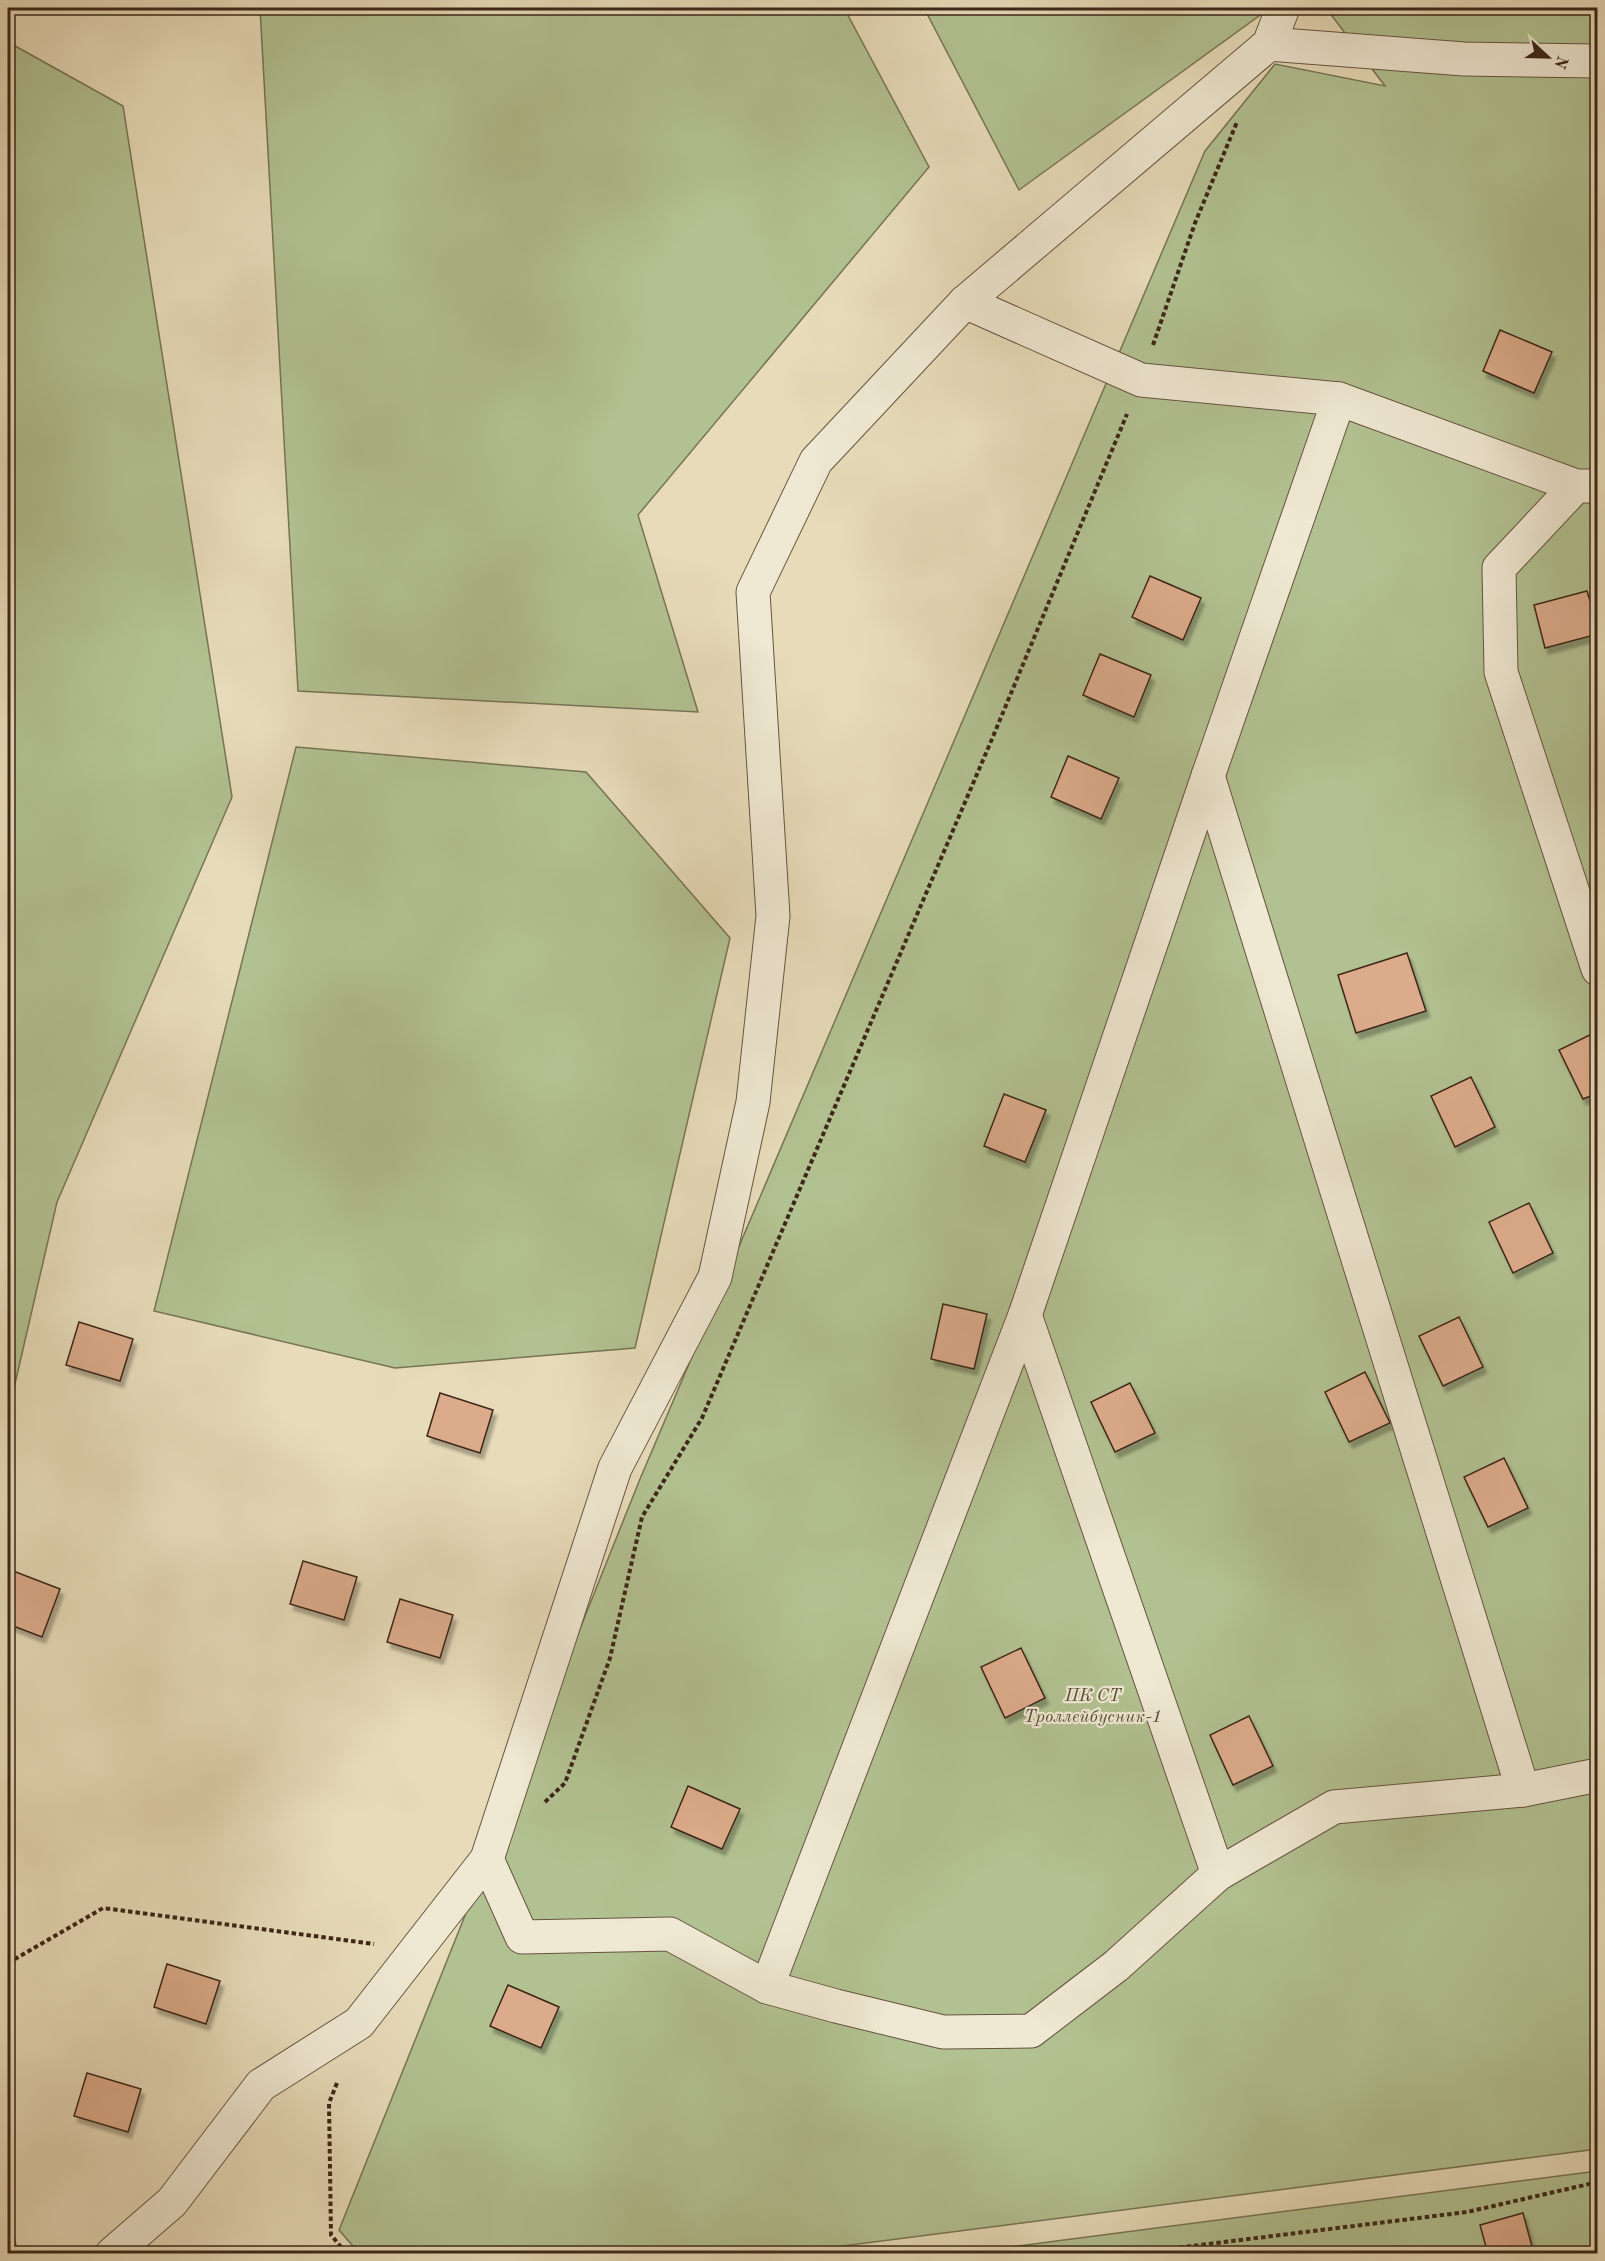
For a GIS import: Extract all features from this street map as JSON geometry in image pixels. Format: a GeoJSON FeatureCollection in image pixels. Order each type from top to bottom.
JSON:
{"type":"FeatureCollection","features":[{"type":"Feature","properties":{"kind":"street"},"geometry":{"type":"LineString","coordinates":[[112,2253],[172,2202],[261,2085],[359,2023],[487,1859],[615,1468],[715,1277],[753,1102],[773,916],[753,592],[816,461],[965,302],[1269,44],[1283,8]]}},
{"type":"Feature","properties":{"kind":"street"},"geometry":{"type":"LineString","coordinates":[[1269,44],[1464,59],[1598,61]]}},
{"type":"Feature","properties":{"kind":"street"},"geometry":{"type":"LineString","coordinates":[[965,302],[1141,380],[1339,399],[1586,486],[1499,568],[1501,672],[1598,969]]}},
{"type":"Feature","properties":{"kind":"street"},"geometry":{"type":"LineString","coordinates":[[768,1987],[1025,1315],[1339,399]]}},
{"type":"Feature","properties":{"kind":"street"},"geometry":{"type":"LineString","coordinates":[[1208,776],[1523,1790]]}},
{"type":"Feature","properties":{"kind":"street"},"geometry":{"type":"LineString","coordinates":[[1025,1315],[1218,1874]]}},
{"type":"Feature","properties":{"kind":"street"},"geometry":{"type":"LineString","coordinates":[[487,1859],[522,1937],[670,1934],[768,1987],[943,2032],[1031,2031],[1116,1966],[1218,1874],[1334,1807],[1523,1790],[1598,1775]]}},
{"type":"Feature","properties":{"kind":"path"},"geometry":{"type":"LineString","coordinates":[[541,1806],[565,1783],[610,1658],[642,1517],[702,1418],[992,739],[1141,380],[1195,223],[1238,118]]}},
{"type":"Feature","properties":{"kind":"path"},"geometry":{"type":"LineString","coordinates":[[8,1963],[103,1908],[416,1950]]}},
{"type":"Feature","properties":{"kind":"path"},"geometry":{"type":"LineString","coordinates":[[347,2253],[331,2235],[329,2103],[359,2023]]}},
{"type":"Feature","properties":{"kind":"path"},"geometry":{"type":"LineString","coordinates":[[1127,2253],[1467,2212],[1598,2182]]}},
{"type":"Feature","properties":{"kind":"green space"},"geometry":{"type":"Polygon","coordinates":[[[260,8],[844,8],[929,167],[638,515],[698,712],[298,691],[260,8]]]}},
{"type":"Feature","properties":{"kind":"green space"},"geometry":{"type":"Polygon","coordinates":[[[924,8],[1265,8],[1263,13],[1019,190],[924,8]]]}},
{"type":"Feature","properties":{"kind":"green space","name":"ПК СТ Троллейбусник-1"},"geometry":{"type":"Polygon","coordinates":[[[1326,8],[1597,8],[1597,2149],[788,2253],[359,2253],[339,2230],[640,1479],[1205,151],[1275,64],[1385,86],[1326,8]]]}},
{"type":"Feature","properties":{"kind":"green space"},"geometry":{"type":"Polygon","coordinates":[[[8,42],[123,106],[232,797],[57,1202],[8,1414],[8,42]]]}},
{"type":"Feature","properties":{"kind":"green space"},"geometry":{"type":"Polygon","coordinates":[[[296,747],[586,772],[730,938],[635,1348],[395,1368],[154,1311],[296,747]]]}},
{"type":"Feature","properties":{"kind":"green space"},"geometry":{"type":"Polygon","coordinates":[[[8,2166],[13,2233],[18,2253],[8,2253],[8,2166]]]}},
{"type":"Feature","properties":{"kind":"green space"},"geometry":{"type":"Polygon","coordinates":[[[1597,2171],[1597,2253],[963,2253],[1597,2171]]]}},
{"type":"Feature","properties":{"kind":"building"},"geometry":{"type":"Polygon","coordinates":[[[1500,330],[1552,352],[1534,393],[1483,371],[1500,330]]]}},
{"type":"Feature","properties":{"kind":"building"},"geometry":{"type":"Polygon","coordinates":[[[1150,576],[1201,598],[1183,640],[1132,617],[1150,576]]]}},
{"type":"Feature","properties":{"kind":"building"},"geometry":{"type":"Polygon","coordinates":[[[1587,591],[1598,634],[1545,648],[1534,605],[1587,591]]]}},
{"type":"Feature","properties":{"kind":"building"},"geometry":{"type":"Polygon","coordinates":[[[1100,654],[1151,675],[1134,717],[1083,695],[1100,654]]]}},
{"type":"Feature","properties":{"kind":"building"},"geometry":{"type":"Polygon","coordinates":[[[1068,756],[1119,778],[1101,819],[1051,797],[1068,756]]]}},
{"type":"Feature","properties":{"kind":"building"},"geometry":{"type":"Polygon","coordinates":[[[1407,953],[1426,1011],[1356,1033],[1338,975],[1407,953]]]}},
{"type":"Feature","properties":{"kind":"building"},"geometry":{"type":"Polygon","coordinates":[[[1598,1031],[1598,1093],[1583,1099],[1559,1050],[1598,1031]]]}},
{"type":"Feature","properties":{"kind":"building"},"geometry":{"type":"Polygon","coordinates":[[[1471,1077],[1495,1127],[1455,1147],[1431,1096],[1471,1077]]]}},
{"type":"Feature","properties":{"kind":"building"},"geometry":{"type":"Polygon","coordinates":[[[1004,1094],[1046,1110],[1025,1162],[984,1146],[1004,1094]]]}},
{"type":"Feature","properties":{"kind":"building"},"geometry":{"type":"Polygon","coordinates":[[[1529,1203],[1553,1253],[1513,1273],[1489,1222],[1529,1203]]]}},
{"type":"Feature","properties":{"kind":"building"},"geometry":{"type":"Polygon","coordinates":[[[943,1304],[987,1314],[974,1369],[931,1359],[943,1304]]]}},
{"type":"Feature","properties":{"kind":"building"},"geometry":{"type":"Polygon","coordinates":[[[1459,1317],[1483,1367],[1443,1386],[1419,1336],[1459,1317]]]}},
{"type":"Feature","properties":{"kind":"building"},"geometry":{"type":"Polygon","coordinates":[[[79,1322],[133,1339],[120,1381],[66,1365],[79,1322]]]}},
{"type":"Feature","properties":{"kind":"building"},"geometry":{"type":"Polygon","coordinates":[[[1365,1372],[1390,1423],[1349,1442],[1325,1392],[1365,1372]]]}},
{"type":"Feature","properties":{"kind":"building"},"geometry":{"type":"Polygon","coordinates":[[[1130,1383],[1155,1433],[1115,1452],[1091,1402],[1130,1383]]]}},
{"type":"Feature","properties":{"kind":"building"},"geometry":{"type":"Polygon","coordinates":[[[440,1393],[493,1410],[480,1453],[427,1436],[440,1393]]]}},
{"type":"Feature","properties":{"kind":"building"},"geometry":{"type":"Polygon","coordinates":[[[1504,1458],[1528,1508],[1488,1527],[1464,1477],[1504,1458]]]}},
{"type":"Feature","properties":{"kind":"building"},"geometry":{"type":"Polygon","coordinates":[[[303,1561],[357,1577],[344,1620],[290,1604],[303,1561]]]}},
{"type":"Feature","properties":{"kind":"building"},"geometry":{"type":"Polygon","coordinates":[[[8,1569],[60,1589],[42,1637],[8,1624],[8,1569]]]}},
{"type":"Feature","properties":{"kind":"building"},"geometry":{"type":"Polygon","coordinates":[[[400,1599],[453,1615],[440,1658],[387,1642],[400,1599]]]}},
{"type":"Feature","properties":{"kind":"building"},"geometry":{"type":"Polygon","coordinates":[[[1021,1648],[1045,1698],[1005,1718],[981,1667],[1021,1648]]]}},
{"type":"Feature","properties":{"kind":"building"},"geometry":{"type":"Polygon","coordinates":[[[1249,1716],[1273,1766],[1233,1785],[1210,1735],[1249,1716]]]}},
{"type":"Feature","properties":{"kind":"building"},"geometry":{"type":"Polygon","coordinates":[[[688,1786],[740,1809],[722,1849],[671,1827],[688,1786]]]}},
{"type":"Feature","properties":{"kind":"building"},"geometry":{"type":"Polygon","coordinates":[[[167,1964],[220,1981],[206,2024],[154,2007],[167,1964]]]}},
{"type":"Feature","properties":{"kind":"building"},"geometry":{"type":"Polygon","coordinates":[[[508,1985],[559,2007],[541,2048],[490,2026],[508,1985]]]}},
{"type":"Feature","properties":{"kind":"building"},"geometry":{"type":"Polygon","coordinates":[[[87,2073],[141,2089],[128,2132],[74,2116],[87,2073]]]}},
{"type":"Feature","properties":{"kind":"building"},"geometry":{"type":"Polygon","coordinates":[[[1523,2213],[1534,2254],[1488,2254],[1480,2225],[1523,2213]]]}}]}
